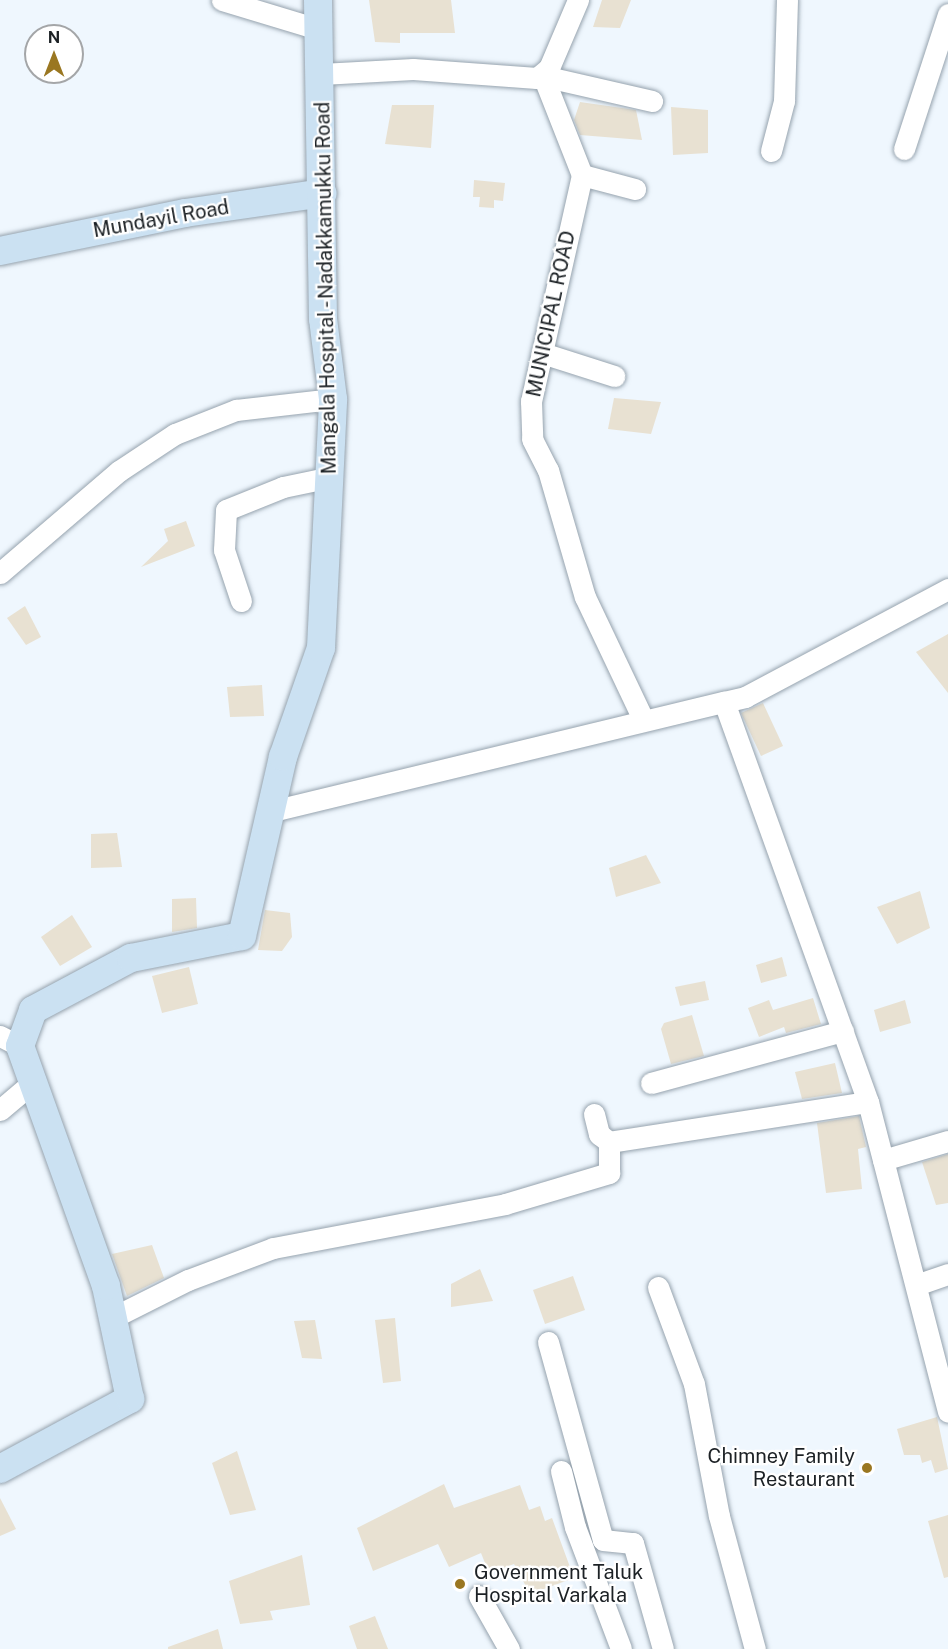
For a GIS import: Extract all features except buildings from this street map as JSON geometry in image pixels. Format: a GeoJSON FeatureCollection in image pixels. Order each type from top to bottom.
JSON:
{"type":"FeatureCollection","features":[{"type":"Feature","properties":{"kind":"main road","name":"Mangala Hospital - Nadakkamukku Road"},"geometry":{"type":"LineString","coordinates":[[0,1469],[130,1399],[106,1286],[32,1083],[10,1041],[33,1010],[131,958],[242,936],[268,812],[321,648],[333,399],[323,319],[323,193],[318,0]]}},
{"type":"Feature","properties":{"kind":"main road","name":"Mundayil Road"},"geometry":{"type":"LineString","coordinates":[[0,251],[185,213],[323,193]]}},
{"type":"Feature","properties":{"kind":"street"},"geometry":{"type":"LineString","coordinates":[[222,0],[318,29]]}},
{"type":"Feature","properties":{"kind":"street"},"geometry":{"type":"LineString","coordinates":[[578,0],[543,76],[582,175],[635,189]]}},
{"type":"Feature","properties":{"kind":"street"},"geometry":{"type":"LineString","coordinates":[[771,151],[784,101],[787,0]]}},
{"type":"Feature","properties":{"kind":"street"},"geometry":{"type":"LineString","coordinates":[[904,149],[948,14]]}},
{"type":"Feature","properties":{"kind":"street"},"geometry":{"type":"LineString","coordinates":[[321,74],[413,69],[543,76],[652,101]]}},
{"type":"Feature","properties":{"kind":"street","name":"MUNICIPAL ROAD"},"geometry":{"type":"LineString","coordinates":[[582,175],[531,401],[532,439],[548,470],[585,597],[642,717]]}},
{"type":"Feature","properties":{"kind":"street"},"geometry":{"type":"LineString","coordinates":[[542,354],[614,376]]}},
{"type":"Feature","properties":{"kind":"street"},"geometry":{"type":"LineString","coordinates":[[0,573],[119,471],[175,434],[236,410],[333,399]]}},
{"type":"Feature","properties":{"kind":"street"},"geometry":{"type":"LineString","coordinates":[[241,601],[224,550],[226,510],[283,487],[331,477]]}},
{"type":"Feature","properties":{"kind":"street"},"geometry":{"type":"LineString","coordinates":[[268,812],[642,717],[745,698],[948,589]]}},
{"type":"Feature","properties":{"kind":"street"},"geometry":{"type":"LineString","coordinates":[[724,702],[868,1102],[948,1412]]}},
{"type":"Feature","properties":{"kind":"street"},"geometry":{"type":"LineString","coordinates":[[651,1083],[843,1031]]}},
{"type":"Feature","properties":{"kind":"street"},"geometry":{"type":"LineString","coordinates":[[0,1110],[32,1083]]}},
{"type":"Feature","properties":{"kind":"street"},"geometry":{"type":"LineString","coordinates":[[594,1114],[599,1134],[609,1142],[868,1102]]}},
{"type":"Feature","properties":{"kind":"street"},"geometry":{"type":"LineString","coordinates":[[884,1160],[948,1141]]}},
{"type":"Feature","properties":{"kind":"street"},"geometry":{"type":"LineString","coordinates":[[112,1318],[188,1280],[273,1248],[505,1204],[609,1173],[609,1142]]}},
{"type":"Feature","properties":{"kind":"street"},"geometry":{"type":"LineString","coordinates":[[915,1285],[948,1274]]}},
{"type":"Feature","properties":{"kind":"street"},"geometry":{"type":"LineString","coordinates":[[658,1287],[694,1384],[719,1516],[755,1649]]}},
{"type":"Feature","properties":{"kind":"street"},"geometry":{"type":"LineString","coordinates":[[548,1342],[603,1540],[633,1543],[663,1649]]}},
{"type":"Feature","properties":{"kind":"street"},"geometry":{"type":"LineString","coordinates":[[561,1471],[575,1527],[621,1649]]}},
{"type":"Feature","properties":{"kind":"street"},"geometry":{"type":"LineString","coordinates":[[480,1596],[509,1649]]}},
{"type":"Feature","properties":{"kind":"place","name":"Chimney Family Restaurant"},"geometry":{"type":"Point","coordinates":[867,1468]}},
{"type":"Feature","properties":{"kind":"place","name":"Government Taluk Hospital Varkala"},"geometry":{"type":"Point","coordinates":[460,1584]}}]}
